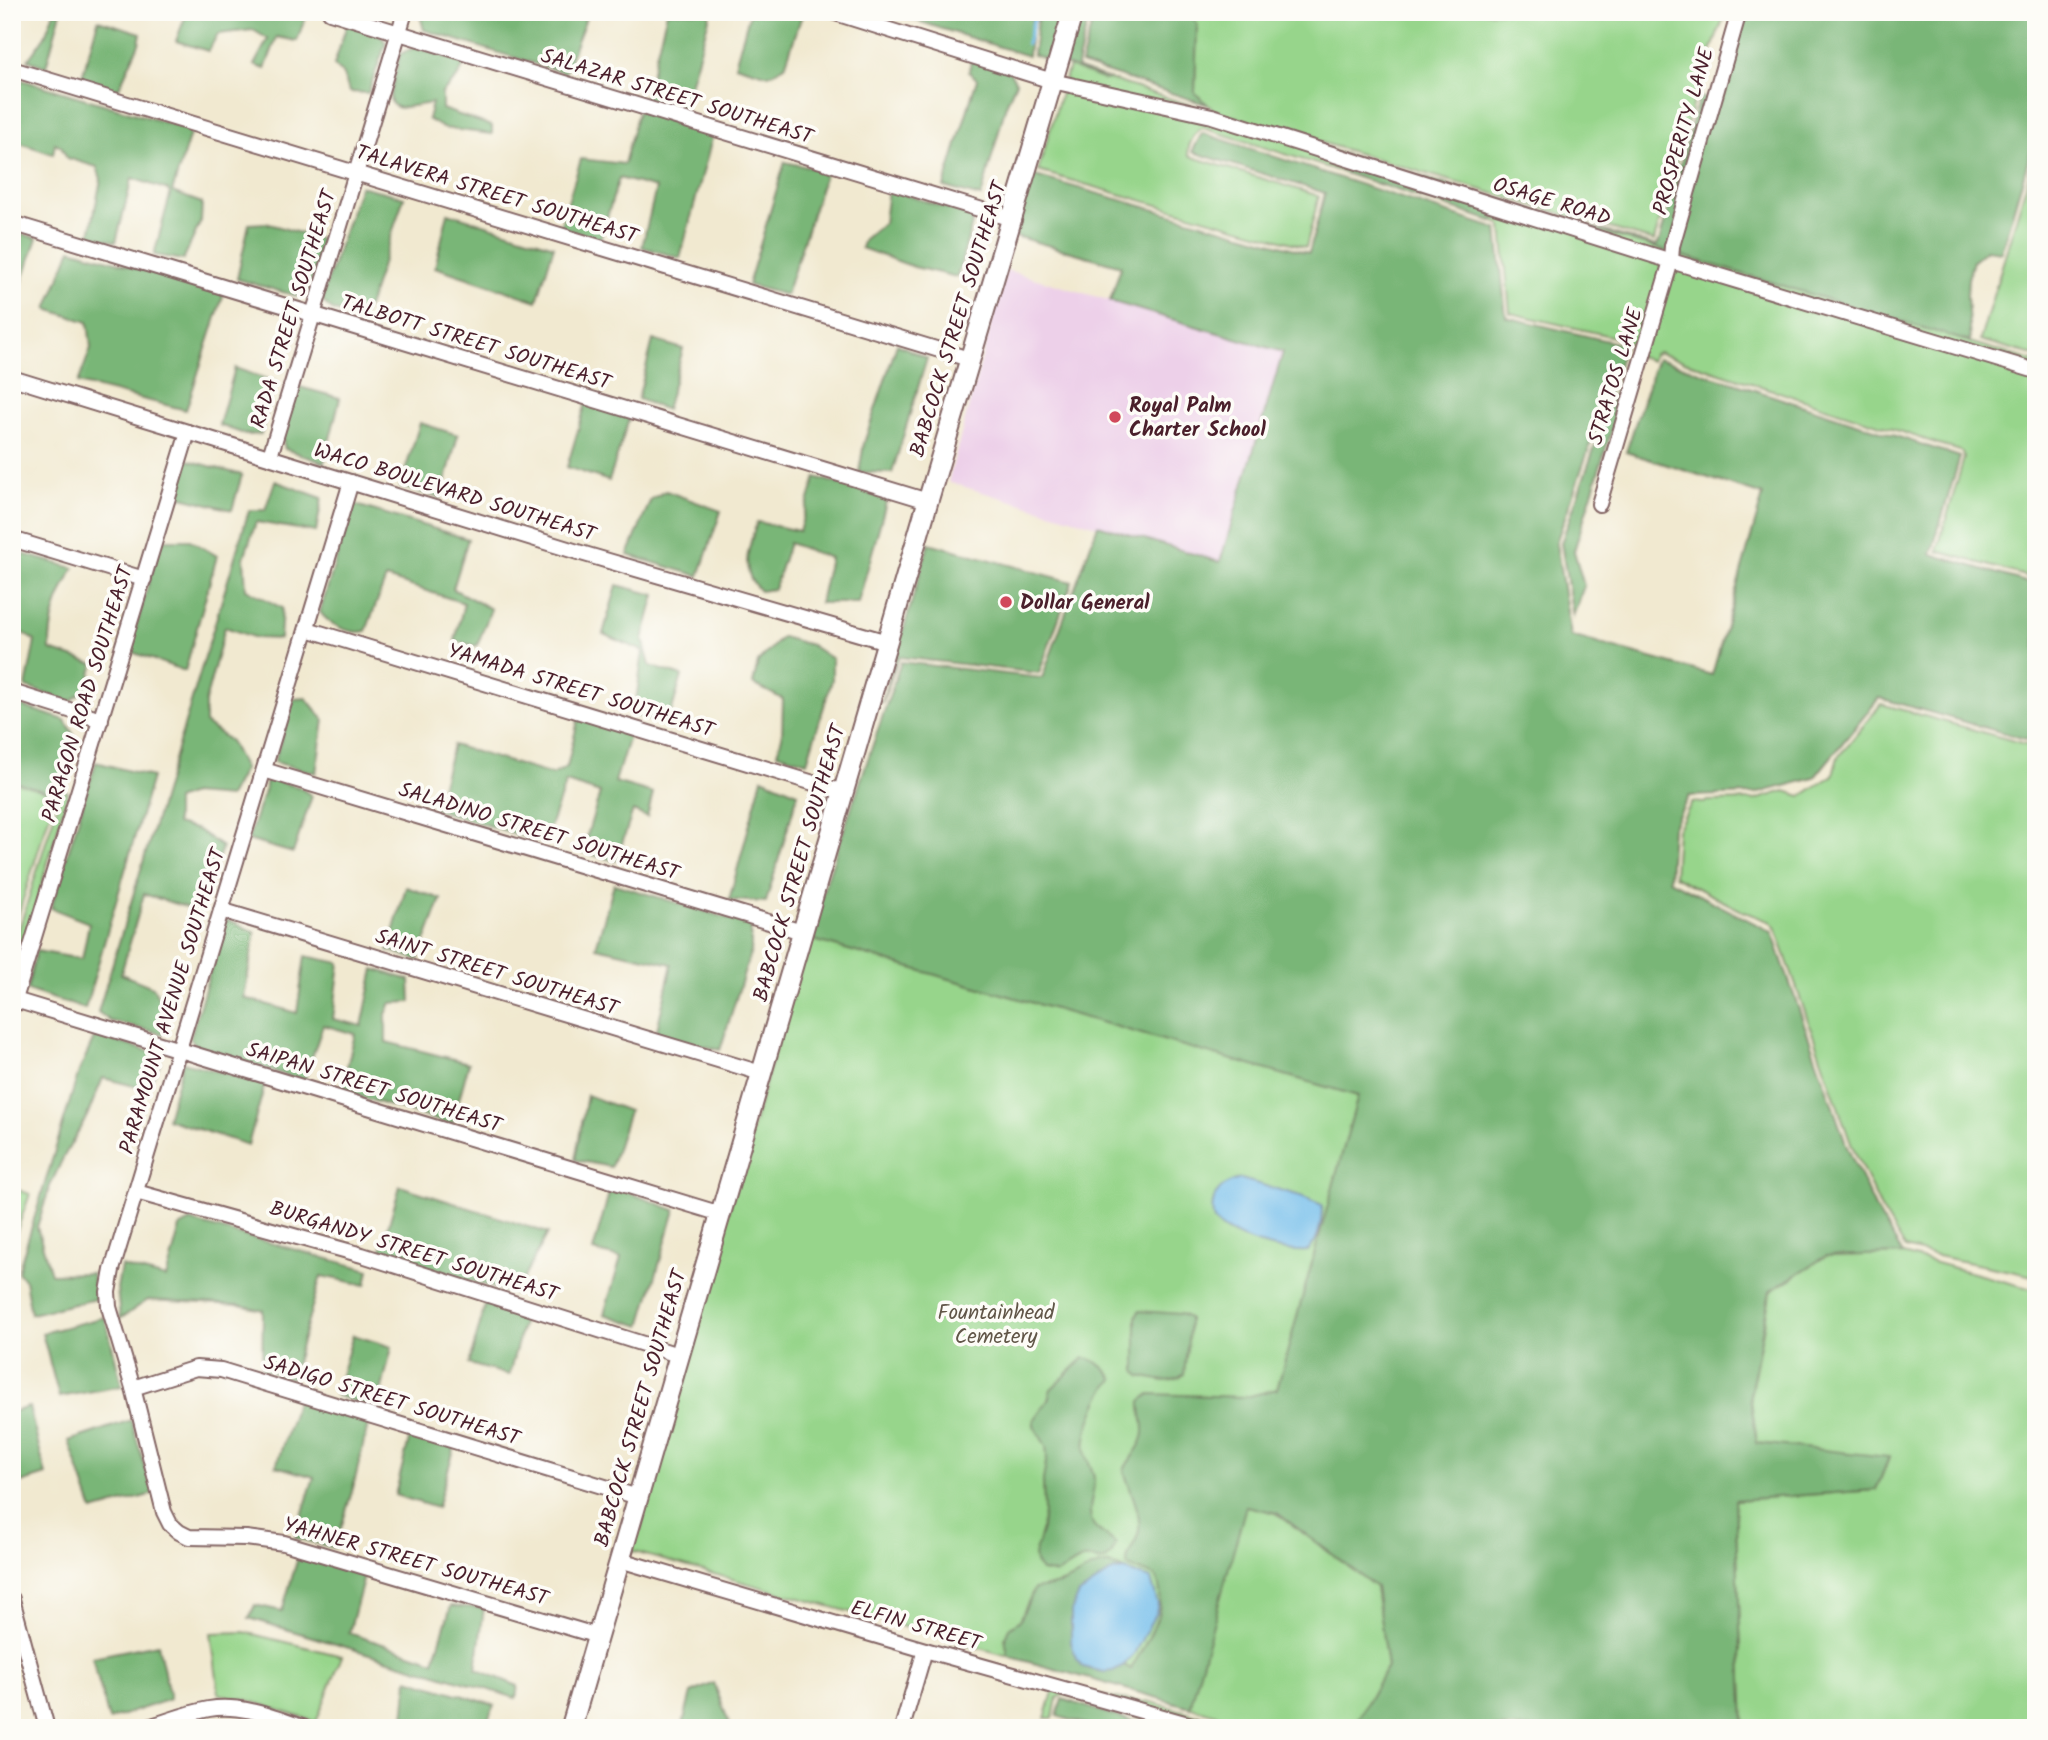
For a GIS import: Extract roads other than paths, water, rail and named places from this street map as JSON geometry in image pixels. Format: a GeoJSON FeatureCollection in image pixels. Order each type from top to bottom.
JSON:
{"type":"FeatureCollection","features":[{"type":"Feature","properties":{"kind":"main road","name":"BABCOCK STREET SOUTHEAST"},"geometry":{"type":"LineString","coordinates":[[571,1728],[969,359],[1073,12]]}},
{"type":"Feature","properties":{"kind":"street","name":"SALAZAR STREET SOUTHEAST"},"geometry":{"type":"LineString","coordinates":[[330,12],[1012,219]]}},
{"type":"Feature","properties":{"kind":"street","name":"RADA STREET SOUTHEAST"},"geometry":{"type":"LineString","coordinates":[[270,456],[405,12]]}},
{"type":"Feature","properties":{"kind":"street","name":"OSAGE ROAD"},"geometry":{"type":"LineString","coordinates":[[832,12],[1052,81],[1212,116],[1671,261],[2036,371]]}},
{"type":"Feature","properties":{"kind":"street","name":"PROSPERITY LANE"},"geometry":{"type":"LineString","coordinates":[[1671,261],[1672,246],[1739,12]]}},
{"type":"Feature","properties":{"kind":"street","name":"TALAVERA STREET SOUTHEAST"},"geometry":{"type":"LineString","coordinates":[[12,69],[969,359]]}},
{"type":"Feature","properties":{"kind":"street","name":"TALBOTT STREET SOUTHEAST"},"geometry":{"type":"LineString","coordinates":[[12,223],[928,501]]}},
{"type":"Feature","properties":{"kind":"street","name":"STRATOS LANE"},"geometry":{"type":"LineString","coordinates":[[1599,504],[1671,261]]}},
{"type":"Feature","properties":{"kind":"street","name":"WACO BOULEVARD SOUTHEAST"},"geometry":{"type":"LineString","coordinates":[[12,379],[581,553],[887,642]]}},
{"type":"Feature","properties":{"kind":"street","name":"PARAGON ROAD SOUTHEAST"},"geometry":{"type":"LineString","coordinates":[[14,1004],[188,432]]}},
{"type":"Feature","properties":{"kind":"street","name":"PARAMOUNT AVENUE SOUTHEAST"},"geometry":{"type":"LineString","coordinates":[[178,1532],[164,1512],[133,1388],[109,1307],[108,1293],[112,1270],[351,482]]}},
{"type":"Feature","properties":{"kind":"street"},"geometry":{"type":"LineString","coordinates":[[12,539],[144,579]]}},
{"type":"Feature","properties":{"kind":"street","name":"YAMADA STREET SOUTHEAST"},"geometry":{"type":"LineString","coordinates":[[307,629],[843,792]]}},
{"type":"Feature","properties":{"kind":"street"},"geometry":{"type":"LineString","coordinates":[[12,692],[101,720]]}},
{"type":"Feature","properties":{"kind":"street","name":"SALADINO STREET SOUTHEAST"},"geometry":{"type":"LineString","coordinates":[[264,770],[802,932]]}},
{"type":"Feature","properties":{"kind":"street","name":"SAINT STREET SOUTHEAST"},"geometry":{"type":"LineString","coordinates":[[221,911],[761,1073]]}},
{"type":"Feature","properties":{"kind":"street","name":"SAIPAN STREET SOUTHEAST"},"geometry":{"type":"LineString","coordinates":[[14,1004],[721,1214]]}},
{"type":"Feature","properties":{"kind":"street","name":"BURGANDY STREET SOUTHEAST"},"geometry":{"type":"LineString","coordinates":[[136,1192],[362,1255],[678,1355]]}},
{"type":"Feature","properties":{"kind":"street","name":"SADIGO STREET SOUTHEAST"},"geometry":{"type":"LineString","coordinates":[[133,1388],[196,1368],[221,1370],[638,1497]]}},
{"type":"Feature","properties":{"kind":"street","name":"YAHNER STREET SOUTHEAST"},"geometry":{"type":"LineString","coordinates":[[178,1532],[189,1536],[246,1538],[284,1543],[598,1636]]}},
{"type":"Feature","properties":{"kind":"street","name":"ELFIN STREET"},"geometry":{"type":"LineString","coordinates":[[620,1560],[1202,1728]]}},
{"type":"Feature","properties":{"kind":"street"},"geometry":{"type":"LineString","coordinates":[[12,1599],[47,1728]]}},
{"type":"Feature","properties":{"kind":"street"},"geometry":{"type":"LineString","coordinates":[[902,1728],[925,1650]]}},
{"type":"Feature","properties":{"kind":"street"},"geometry":{"type":"LineString","coordinates":[[145,1728],[209,1709],[228,1708],[249,1710],[305,1728]]}},
{"type":"Feature","properties":{"kind":"water"},"geometry":{"type":"Polygon","coordinates":[[[1241,1179],[1301,1196],[1322,1205],[1319,1230],[1308,1251],[1258,1244],[1232,1234],[1214,1221],[1213,1206],[1217,1193],[1227,1184],[1241,1179]]]}},
{"type":"Feature","properties":{"kind":"water"},"geometry":{"type":"Polygon","coordinates":[[[1125,1570],[1151,1579],[1158,1604],[1156,1613],[1134,1654],[1124,1665],[1104,1672],[1083,1667],[1076,1659],[1071,1642],[1071,1611],[1079,1594],[1113,1571],[1125,1570]]]}},
{"type":"Feature","properties":{"kind":"waterway"},"geometry":{"type":"LineString","coordinates":[[1027,44],[1036,12]]}},
{"type":"Feature","properties":{"kind":"place","name":"Royal Palm Charter School"},"geometry":{"type":"Point","coordinates":[1115,417]}},
{"type":"Feature","properties":{"kind":"place","name":"Dollar General"},"geometry":{"type":"Point","coordinates":[1006,602]}},
{"type":"Feature","properties":{"kind":"park label","name":"Fountainhead Cemetery"},"geometry":{"type":"Point","coordinates":[996,1324]}}]}
